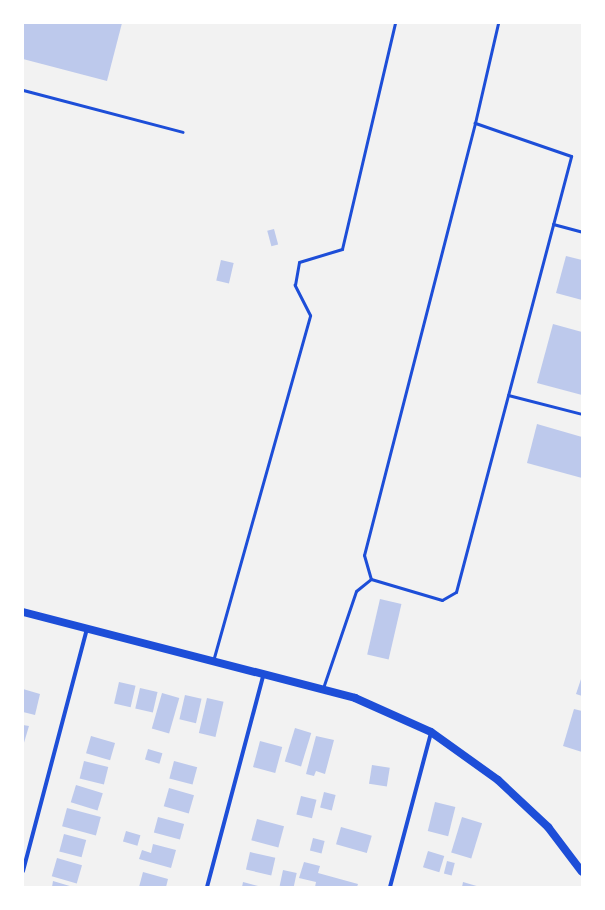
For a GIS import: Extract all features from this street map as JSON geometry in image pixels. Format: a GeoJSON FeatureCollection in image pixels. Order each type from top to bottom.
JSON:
{"type":"FeatureCollection","features":[{"type":"Feature","properties":{"kind":"main road"},"geometry":{"type":"LineString","coordinates":[[23,612],[263,676],[355,698],[432,732],[498,780],[548,827],[582,872]]}},
{"type":"Feature","properties":{"kind":"street"},"geometry":{"type":"LineString","coordinates":[[23,871],[87,628]]}},
{"type":"Feature","properties":{"kind":"street"},"geometry":{"type":"LineString","coordinates":[[207,887],[263,676]]}},
{"type":"Feature","properties":{"kind":"street"},"geometry":{"type":"LineString","coordinates":[[390,887],[432,732]]}},
{"type":"Feature","properties":{"kind":"lane"},"geometry":{"type":"LineString","coordinates":[[213,662],[310,315],[295,285],[300,262],[342,249],[395,23]]}},
{"type":"Feature","properties":{"kind":"lane"},"geometry":{"type":"LineString","coordinates":[[371,579],[364,556],[475,123],[498,23]]}},
{"type":"Feature","properties":{"kind":"lane"},"geometry":{"type":"LineString","coordinates":[[23,90],[183,132]]}},
{"type":"Feature","properties":{"kind":"lane"},"geometry":{"type":"LineString","coordinates":[[371,579],[442,600],[456,592],[571,156],[475,123]]}},
{"type":"Feature","properties":{"kind":"lane"},"geometry":{"type":"LineString","coordinates":[[553,224],[582,232]]}},
{"type":"Feature","properties":{"kind":"lane"},"geometry":{"type":"LineString","coordinates":[[508,395],[582,414]]}},
{"type":"Feature","properties":{"kind":"lane"},"geometry":{"type":"LineString","coordinates":[[322,690],[356,591],[371,579]]}},
{"type":"Feature","properties":{"kind":"building"},"geometry":{"type":"Polygon","coordinates":[[[23,23],[122,23],[107,81],[23,59],[23,23]]]}},
{"type":"Feature","properties":{"kind":"building"},"geometry":{"type":"Polygon","coordinates":[[[274,229],[278,244],[271,246],[267,231],[274,229]]]}},
{"type":"Feature","properties":{"kind":"building"},"geometry":{"type":"Polygon","coordinates":[[[566,256],[582,260],[582,300],[556,293],[566,256]]]}},
{"type":"Feature","properties":{"kind":"building"},"geometry":{"type":"Polygon","coordinates":[[[221,260],[234,263],[229,283],[216,280],[221,260]]]}},
{"type":"Feature","properties":{"kind":"building"},"geometry":{"type":"Polygon","coordinates":[[[553,324],[582,332],[582,395],[537,383],[553,324]]]}},
{"type":"Feature","properties":{"kind":"building"},"geometry":{"type":"Polygon","coordinates":[[[537,424],[582,437],[582,478],[527,463],[537,424]]]}},
{"type":"Feature","properties":{"kind":"building"},"geometry":{"type":"Polygon","coordinates":[[[380,599],[401,604],[389,659],[367,655],[380,599]]]}},
{"type":"Feature","properties":{"kind":"building"},"geometry":{"type":"Polygon","coordinates":[[[582,676],[582,696],[576,694],[582,676]]]}},
{"type":"Feature","properties":{"kind":"building"},"geometry":{"type":"Polygon","coordinates":[[[119,682],[136,686],[131,707],[114,703],[119,682]]]}},
{"type":"Feature","properties":{"kind":"building"},"geometry":{"type":"Polygon","coordinates":[[[140,688],[158,692],[153,713],[135,708],[140,688]]]}},
{"type":"Feature","properties":{"kind":"building"},"geometry":{"type":"Polygon","coordinates":[[[23,689],[40,694],[35,715],[23,712],[23,689]]]}},
{"type":"Feature","properties":{"kind":"building"},"geometry":{"type":"Polygon","coordinates":[[[162,693],[179,698],[169,734],[152,729],[162,693]]]}},
{"type":"Feature","properties":{"kind":"building"},"geometry":{"type":"Polygon","coordinates":[[[185,695],[202,699],[196,723],[179,719],[185,695]]]}},
{"type":"Feature","properties":{"kind":"building"},"geometry":{"type":"Polygon","coordinates":[[[207,698],[224,702],[215,737],[199,733],[207,698]]]}},
{"type":"Feature","properties":{"kind":"building"},"geometry":{"type":"Polygon","coordinates":[[[574,709],[582,711],[582,752],[563,746],[574,709]]]}},
{"type":"Feature","properties":{"kind":"building"},"geometry":{"type":"Polygon","coordinates":[[[23,725],[29,726],[23,746],[23,725]]]}},
{"type":"Feature","properties":{"kind":"building"},"geometry":{"type":"Polygon","coordinates":[[[295,728],[311,733],[301,766],[285,761],[295,728]]]}},
{"type":"Feature","properties":{"kind":"building"},"geometry":{"type":"Polygon","coordinates":[[[91,736],[115,743],[110,760],[86,753],[91,736]]]}},
{"type":"Feature","properties":{"kind":"building"},"geometry":{"type":"Polygon","coordinates":[[[316,736],[334,740],[325,774],[316,771],[314,776],[306,774],[316,736]]]}},
{"type":"Feature","properties":{"kind":"building"},"geometry":{"type":"Polygon","coordinates":[[[260,741],[282,747],[275,773],[253,767],[260,741]]]}},
{"type":"Feature","properties":{"kind":"building"},"geometry":{"type":"Polygon","coordinates":[[[148,749],[162,753],[159,764],[145,760],[148,749]]]}},
{"type":"Feature","properties":{"kind":"building"},"geometry":{"type":"Polygon","coordinates":[[[84,761],[108,767],[104,785],[80,778],[84,761]]]}},
{"type":"Feature","properties":{"kind":"building"},"geometry":{"type":"Polygon","coordinates":[[[174,761],[197,767],[193,785],[169,778],[174,761]]]}},
{"type":"Feature","properties":{"kind":"building"},"geometry":{"type":"Polygon","coordinates":[[[372,765],[390,768],[387,787],[369,784],[372,765]]]}},
{"type":"Feature","properties":{"kind":"building"},"geometry":{"type":"Polygon","coordinates":[[[76,785],[103,793],[98,810],[71,802],[76,785]]]}},
{"type":"Feature","properties":{"kind":"building"},"geometry":{"type":"Polygon","coordinates":[[[169,788],[194,795],[189,813],[164,806],[169,788]]]}},
{"type":"Feature","properties":{"kind":"building"},"geometry":{"type":"Polygon","coordinates":[[[324,792],[336,795],[332,810],[320,808],[324,792]]]}},
{"type":"Feature","properties":{"kind":"building"},"geometry":{"type":"Polygon","coordinates":[[[301,796],[317,800],[312,818],[296,814],[301,796]]]}},
{"type":"Feature","properties":{"kind":"building"},"geometry":{"type":"Polygon","coordinates":[[[435,802],[455,807],[448,836],[428,831],[435,802]]]}},
{"type":"Feature","properties":{"kind":"building"},"geometry":{"type":"Polygon","coordinates":[[[67,808],[101,817],[96,835],[62,826],[67,808]]]}},
{"type":"Feature","properties":{"kind":"building"},"geometry":{"type":"Polygon","coordinates":[[[158,817],[184,824],[180,839],[154,832],[158,817]]]}},
{"type":"Feature","properties":{"kind":"building"},"geometry":{"type":"Polygon","coordinates":[[[462,817],[482,823],[471,859],[451,852],[462,817]]]}},
{"type":"Feature","properties":{"kind":"building"},"geometry":{"type":"Polygon","coordinates":[[[257,819],[284,826],[278,847],[251,840],[257,819]]]}},
{"type":"Feature","properties":{"kind":"building"},"geometry":{"type":"Polygon","coordinates":[[[341,827],[372,836],[367,853],[336,844],[341,827]]]}},
{"type":"Feature","properties":{"kind":"building"},"geometry":{"type":"Polygon","coordinates":[[[126,831],[140,835],[137,846],[123,842],[126,831]]]}},
{"type":"Feature","properties":{"kind":"building"},"geometry":{"type":"Polygon","coordinates":[[[64,834],[86,840],[82,857],[59,851],[64,834]]]}},
{"type":"Feature","properties":{"kind":"building"},"geometry":{"type":"Polygon","coordinates":[[[313,838],[325,841],[321,854],[310,851],[313,838]]]}},
{"type":"Feature","properties":{"kind":"building"},"geometry":{"type":"Polygon","coordinates":[[[153,844],[176,850],[171,868],[139,859],[142,850],[151,853],[153,844]]]}},
{"type":"Feature","properties":{"kind":"building"},"geometry":{"type":"Polygon","coordinates":[[[428,851],[444,856],[439,872],[423,867],[428,851]]]}},
{"type":"Feature","properties":{"kind":"building"},"geometry":{"type":"Polygon","coordinates":[[[250,852],[275,858],[271,875],[246,870],[250,852]]]}},
{"type":"Feature","properties":{"kind":"building"},"geometry":{"type":"Polygon","coordinates":[[[57,858],[82,865],[77,883],[52,876],[57,858]]]}},
{"type":"Feature","properties":{"kind":"building"},"geometry":{"type":"Polygon","coordinates":[[[447,861],[455,863],[452,876],[444,874],[447,861]]]}},
{"type":"Feature","properties":{"kind":"building"},"geometry":{"type":"Polygon","coordinates":[[[304,862],[320,866],[318,873],[358,884],[357,887],[315,887],[316,882],[299,878],[304,862]]]}},
{"type":"Feature","properties":{"kind":"building"},"geometry":{"type":"Polygon","coordinates":[[[283,870],[297,873],[294,887],[280,886],[283,870]]]}},
{"type":"Feature","properties":{"kind":"building"},"geometry":{"type":"Polygon","coordinates":[[[143,872],[168,879],[166,887],[139,887],[143,872]]]}},
{"type":"Feature","properties":{"kind":"building"},"geometry":{"type":"Polygon","coordinates":[[[53,881],[73,887],[52,887],[53,881]]]}},
{"type":"Feature","properties":{"kind":"building"},"geometry":{"type":"Polygon","coordinates":[[[243,882],[262,887],[242,887],[243,882]]]}},
{"type":"Feature","properties":{"kind":"building"},"geometry":{"type":"Polygon","coordinates":[[[463,882],[480,887],[462,887],[463,882]]]}}]}
